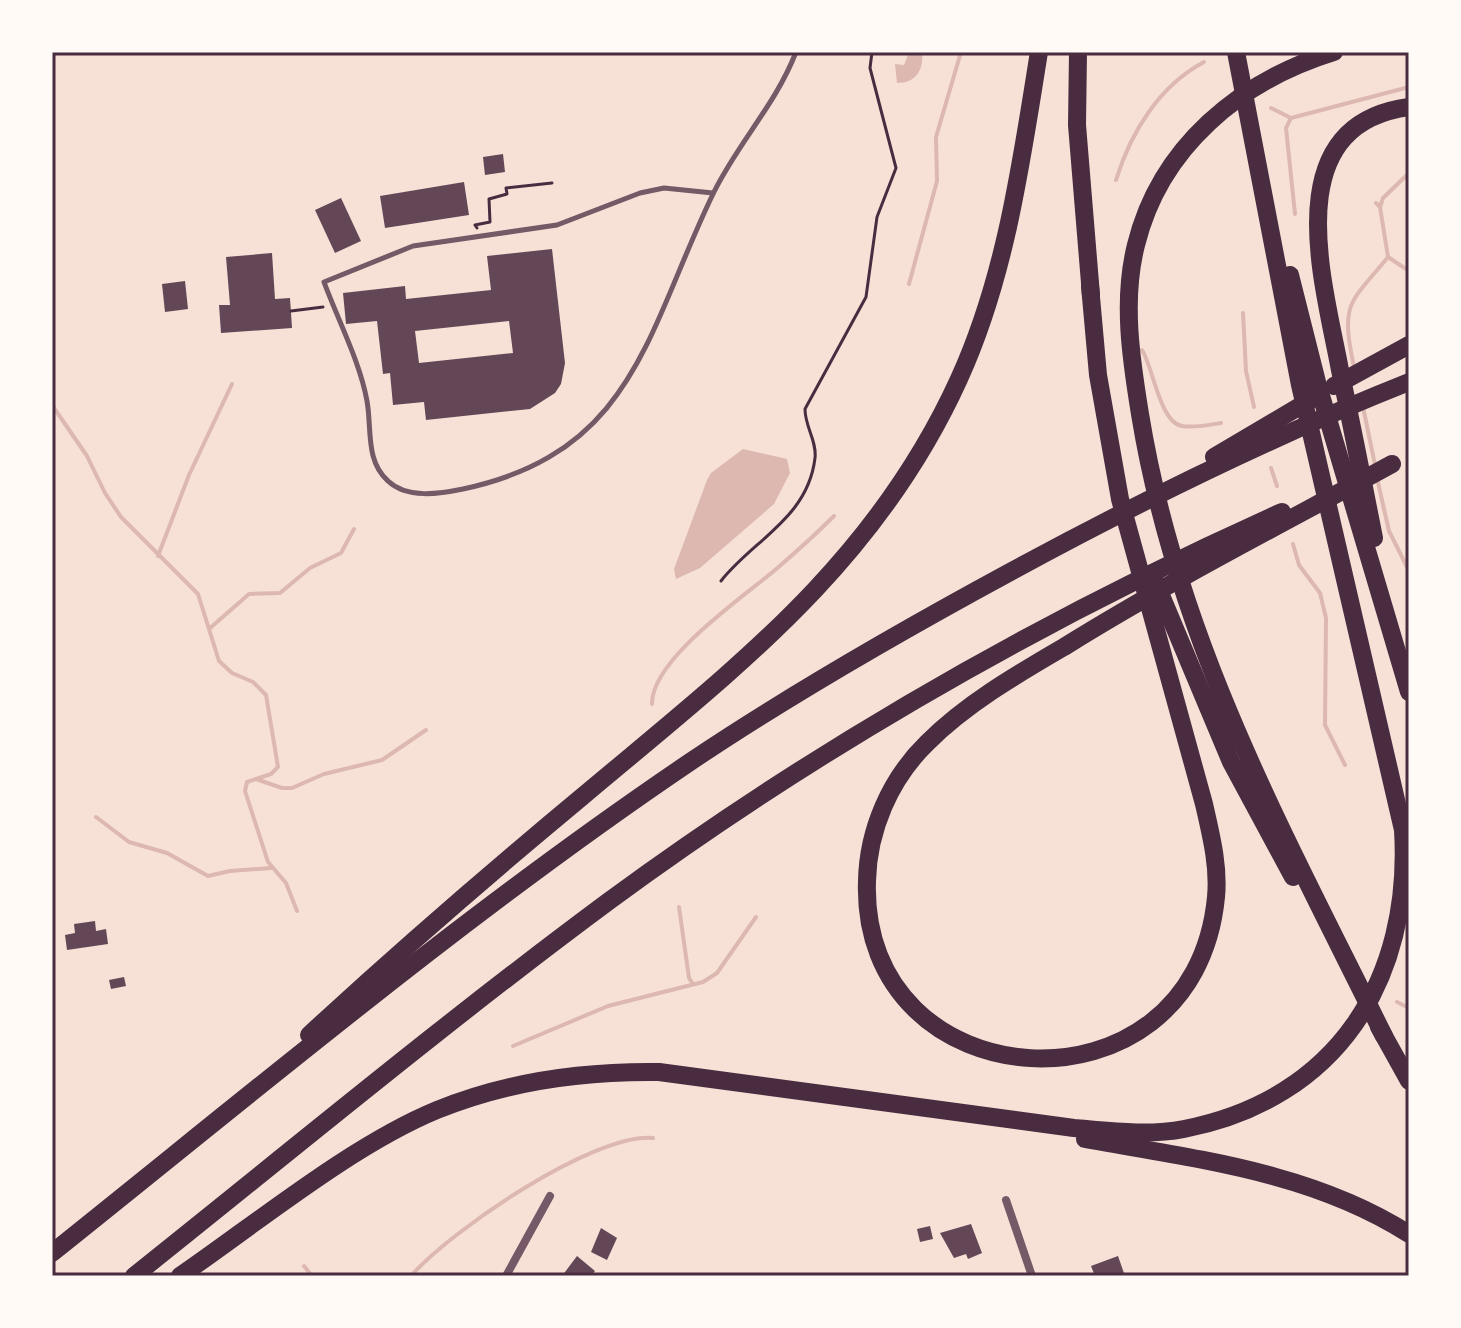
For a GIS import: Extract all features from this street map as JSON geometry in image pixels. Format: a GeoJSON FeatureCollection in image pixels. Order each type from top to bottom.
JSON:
{"type":"FeatureCollection","features":[{"type":"Feature","properties":{"kind":"highway"},"geometry":{"type":"LineString","coordinates":[[200,1135],[441,915],[753,653],[851,553],[914,466],[959,379],[976,336],[1007,235],[1039,52]]}},
{"type":"Feature","properties":{"kind":"highway"},"geometry":{"type":"LineString","coordinates":[[1078,52],[1077,125],[1098,375],[1120,499],[1214,853],[1213,915],[1198,962],[1180,992],[1157,1017],[1128,1038],[1091,1053],[1058,1060],[1019,1059],[983,1051],[930,1021],[908,999],[877,950],[868,922],[867,857],[875,828],[905,768],[926,743],[1002,684],[1111,618],[1400,461]]}},
{"type":"Feature","properties":{"kind":"highway"},"geometry":{"type":"LineString","coordinates":[[1236,52],[1317,382],[1409,690]]}},
{"type":"Feature","properties":{"kind":"highway"},"geometry":{"type":"LineString","coordinates":[[180,1276],[390,1133],[436,1110],[528,1082],[611,1071],[659,1072],[1074,1128],[1134,1132],[1182,1129],[1253,1108],[1288,1089],[1327,1058],[1370,1000],[1395,943],[1405,870],[1397,793],[1300,385],[1236,52]]}},
{"type":"Feature","properties":{"kind":"highway"},"geometry":{"type":"LineString","coordinates":[[1334,52],[1292,67],[1238,97],[1196,133],[1169,169],[1151,201],[1135,247],[1130,279],[1132,368],[1152,489],[1205,662],[1384,1036]]}},
{"type":"Feature","properties":{"kind":"highway"},"geometry":{"type":"LineString","coordinates":[[1409,107],[1376,117],[1357,128],[1340,144],[1320,186],[1316,212],[1326,296],[1378,560],[1409,690]]}},
{"type":"Feature","properties":{"kind":"highway"},"geometry":{"type":"LineString","coordinates":[[1090,286],[1103,374],[1157,586],[1231,762],[1409,1081]]}},
{"type":"Feature","properties":{"kind":"highway"},"geometry":{"type":"LineString","coordinates":[[52,1253],[470,922],[691,761],[906,629],[1089,530],[1409,345]]}},
{"type":"Feature","properties":{"kind":"highway"},"geometry":{"type":"LineString","coordinates":[[1089,530],[1409,382]]}},
{"type":"Feature","properties":{"kind":"highway"},"geometry":{"type":"LineString","coordinates":[[134,1276],[505,980],[611,900],[839,747],[1105,594],[1400,461]]}},
{"type":"Feature","properties":{"kind":"highway"},"geometry":{"type":"LineString","coordinates":[[921,1107],[1263,1173],[1311,1186],[1354,1204],[1409,1234]]}},
{"type":"Feature","properties":{"kind":"street"},"geometry":{"type":"LineString","coordinates":[[506,1276],[550,1196]]}},
{"type":"Feature","properties":{"kind":"street"},"geometry":{"type":"LineString","coordinates":[[1006,1200],[1032,1276]]}},
{"type":"Feature","properties":{"kind":"lane"},"geometry":{"type":"LineString","coordinates":[[713,193],[664,188],[640,193],[557,225],[413,246],[324,282],[367,399],[377,469],[389,483],[408,492],[452,491],[495,482],[546,461],[570,446],[594,423],[633,373],[713,193],[770,105],[796,52]]}},
{"type":"Feature","properties":{"kind":"path"},"geometry":{"type":"LineString","coordinates":[[721,581],[748,552],[786,521],[801,495],[815,457],[805,409],[866,297],[877,217],[896,168],[870,68],[872,52]]}},
{"type":"Feature","properties":{"kind":"path"},"geometry":{"type":"LineString","coordinates":[[481,236],[475,225],[490,222],[489,199],[507,194],[506,188],[552,183]]}},
{"type":"Feature","properties":{"kind":"path"},"geometry":{"type":"LineString","coordinates":[[291,311],[313,310]]}},
{"type":"Feature","properties":{"kind":"shaded area"},"geometry":{"type":"Polygon","coordinates":[[[909,52],[922,52],[920,70],[909,81],[897,83],[895,64],[904,65],[909,52]]]}},
{"type":"Feature","properties":{"kind":"shaded area"},"geometry":{"type":"Polygon","coordinates":[[[743,449],[787,459],[790,473],[774,504],[700,568],[676,579],[674,569],[707,480],[711,473],[743,449]]]}},
{"type":"Feature","properties":{"kind":"building"},"geometry":{"type":"Polygon","coordinates":[[[503,154],[505,172],[485,175],[483,157],[503,154]]]}},
{"type":"Feature","properties":{"kind":"building"},"geometry":{"type":"Polygon","coordinates":[[[464,182],[469,215],[385,228],[380,196],[464,182]]]}},
{"type":"Feature","properties":{"kind":"building"},"geometry":{"type":"Polygon","coordinates":[[[341,198],[361,241],[335,253],[315,210],[341,198]]]}},
{"type":"Feature","properties":{"kind":"building"},"geometry":{"type":"Polygon","coordinates":[[[552,249],[565,363],[561,384],[555,393],[530,409],[426,420],[424,402],[393,405],[390,373],[383,374],[377,321],[346,324],[343,293],[405,286],[406,299],[491,290],[487,256],[552,249]],[[509,321],[415,331],[419,363],[513,353],[509,321]]]}},
{"type":"Feature","properties":{"kind":"building"},"geometry":{"type":"Polygon","coordinates":[[[272,253],[275,299],[290,298],[292,328],[221,333],[219,305],[230,305],[226,257],[272,253]]]}},
{"type":"Feature","properties":{"kind":"building"},"geometry":{"type":"Polygon","coordinates":[[[185,281],[188,309],[165,312],[162,284],[185,281]]]}},
{"type":"Feature","properties":{"kind":"building"},"geometry":{"type":"Polygon","coordinates":[[[95,921],[96,931],[106,929],[108,944],[67,950],[65,935],[75,933],[74,924],[95,921]]]}},
{"type":"Feature","properties":{"kind":"building"},"geometry":{"type":"Polygon","coordinates":[[[124,977],[126,986],[111,989],[109,980],[124,977]]]}},
{"type":"Feature","properties":{"kind":"building"},"geometry":{"type":"Polygon","coordinates":[[[971,1224],[982,1253],[968,1259],[966,1254],[954,1258],[940,1233],[971,1224]]]}},
{"type":"Feature","properties":{"kind":"building"},"geometry":{"type":"Polygon","coordinates":[[[930,1226],[933,1239],[920,1242],[917,1229],[930,1226]]]}},
{"type":"Feature","properties":{"kind":"building"},"geometry":{"type":"Polygon","coordinates":[[[601,1228],[617,1238],[607,1260],[591,1252],[601,1228]]]}},
{"type":"Feature","properties":{"kind":"building"},"geometry":{"type":"Polygon","coordinates":[[[577,1256],[595,1271],[591,1276],[562,1276],[577,1256]]]}},
{"type":"Feature","properties":{"kind":"building"},"geometry":{"type":"Polygon","coordinates":[[[1118,1256],[1125,1276],[1095,1276],[1091,1266],[1118,1256]]]}},
{"type":"Feature","properties":{"kind":"waterway"},"geometry":{"type":"LineString","coordinates":[[909,284],[937,181],[936,137],[961,52]]}},
{"type":"Feature","properties":{"kind":"waterway"},"geometry":{"type":"LineString","coordinates":[[1116,180],[1139,128],[1160,97],[1204,62]]}},
{"type":"Feature","properties":{"kind":"waterway"},"geometry":{"type":"LineString","coordinates":[[1271,108],[1291,118],[1409,87]]}},
{"type":"Feature","properties":{"kind":"waterway"},"geometry":{"type":"LineString","coordinates":[[1291,118],[1286,128],[1295,214]]}},
{"type":"Feature","properties":{"kind":"waterway"},"geometry":{"type":"LineString","coordinates":[[1380,207],[1383,198],[1409,173]]}},
{"type":"Feature","properties":{"kind":"waterway"},"geometry":{"type":"LineString","coordinates":[[1354,367],[1348,329],[1352,305],[1388,257],[1380,207],[1376,203]]}},
{"type":"Feature","properties":{"kind":"waterway"},"geometry":{"type":"LineString","coordinates":[[1388,257],[1409,271]]}},
{"type":"Feature","properties":{"kind":"waterway"},"geometry":{"type":"LineString","coordinates":[[1243,313],[1246,371],[1254,407]]}},
{"type":"Feature","properties":{"kind":"waterway"},"geometry":{"type":"LineString","coordinates":[[1142,350],[1163,405],[1174,423],[1191,427],[1221,423]]}},
{"type":"Feature","properties":{"kind":"waterway"},"geometry":{"type":"LineString","coordinates":[[158,556],[189,475],[232,384]]}},
{"type":"Feature","properties":{"kind":"waterway"},"geometry":{"type":"LineString","coordinates":[[52,405],[87,456],[121,517],[198,594],[219,661],[232,673],[253,682],[266,695],[278,767],[271,774],[247,782],[245,791],[268,862],[286,883],[297,911]]}},
{"type":"Feature","properties":{"kind":"waterway"},"geometry":{"type":"LineString","coordinates":[[1363,407],[1375,465]]}},
{"type":"Feature","properties":{"kind":"waterway"},"geometry":{"type":"LineString","coordinates":[[1271,468],[1277,486]]}},
{"type":"Feature","properties":{"kind":"waterway"},"geometry":{"type":"LineString","coordinates":[[1377,478],[1389,531],[1409,571]]}},
{"type":"Feature","properties":{"kind":"waterway"},"geometry":{"type":"LineString","coordinates":[[652,704],[656,687],[666,668],[682,650],[834,516]]}},
{"type":"Feature","properties":{"kind":"waterway"},"geometry":{"type":"LineString","coordinates":[[209,629],[249,594],[280,593],[310,568],[341,553],[354,529]]}},
{"type":"Feature","properties":{"kind":"waterway"},"geometry":{"type":"LineString","coordinates":[[1293,544],[1299,565],[1320,593],[1326,618],[1325,725],[1345,765]]}},
{"type":"Feature","properties":{"kind":"waterway"},"geometry":{"type":"LineString","coordinates":[[256,779],[282,788],[292,788],[324,774],[382,760],[426,730]]}},
{"type":"Feature","properties":{"kind":"waterway"},"geometry":{"type":"LineString","coordinates":[[96,817],[129,842],[167,853],[208,876],[271,868]]}},
{"type":"Feature","properties":{"kind":"waterway"},"geometry":{"type":"LineString","coordinates":[[679,907],[689,978],[693,984]]}},
{"type":"Feature","properties":{"kind":"waterway"},"geometry":{"type":"LineString","coordinates":[[513,1046],[608,1006],[703,982],[717,973],[756,917]]}},
{"type":"Feature","properties":{"kind":"waterway"},"geometry":{"type":"LineString","coordinates":[[1397,1002],[1409,1008]]}},
{"type":"Feature","properties":{"kind":"waterway"},"geometry":{"type":"LineString","coordinates":[[411,1276],[457,1235],[524,1188],[595,1151],[627,1141],[653,1138]]}},
{"type":"Feature","properties":{"kind":"waterway"},"geometry":{"type":"LineString","coordinates":[[304,1266],[312,1276]]}}]}
